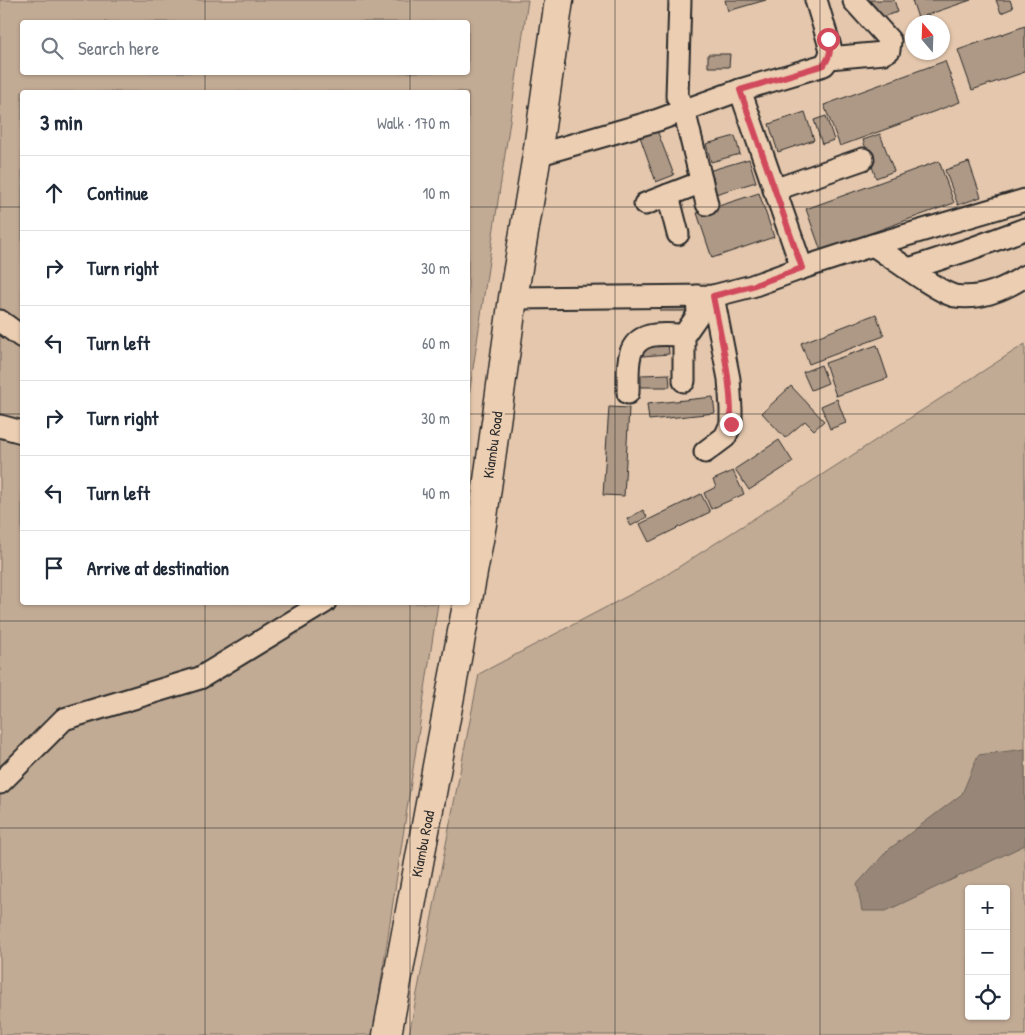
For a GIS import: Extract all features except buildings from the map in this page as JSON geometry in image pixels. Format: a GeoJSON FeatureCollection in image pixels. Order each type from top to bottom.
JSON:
{"type":"FeatureCollection","features":[{"type":"Feature","properties":{"kind":"highway","name":"Kiambu Road"},"geometry":{"type":"LineString","coordinates":[[471,559],[475,524],[537,155],[559,0]]}},
{"type":"Feature","properties":{"kind":"highway","name":"Kiambu Road"},"geometry":{"type":"LineString","coordinates":[[386,1035],[462,638],[466,605]]}},
{"type":"Feature","properties":{"kind":"street"},"geometry":{"type":"LineString","coordinates":[[680,0],[676,96],[684,110],[707,204]]}},
{"type":"Feature","properties":{"kind":"street"},"geometry":{"type":"LineString","coordinates":[[537,155],[658,120],[740,90],[824,65],[829,58],[831,50],[816,0]]}},
{"type":"Feature","properties":{"kind":"street"},"geometry":{"type":"LineString","coordinates":[[829,58],[884,53],[890,50],[890,41],[854,0]]}},
{"type":"Feature","properties":{"kind":"street"},"geometry":{"type":"LineString","coordinates":[[740,90],[802,268]]}},
{"type":"Feature","properties":{"kind":"street"},"geometry":{"type":"LineString","coordinates":[[774,190],[863,159]]}},
{"type":"Feature","properties":{"kind":"street"},"geometry":{"type":"LineString","coordinates":[[645,204],[702,182]]}},
{"type":"Feature","properties":{"kind":"street"},"geometry":{"type":"LineString","coordinates":[[668,195],[678,234]]}},
{"type":"Feature","properties":{"kind":"street"},"geometry":{"type":"LineString","coordinates":[[513,298],[705,296],[752,286],[873,244],[1025,200]]}},
{"type":"Feature","properties":{"kind":"street"},"geometry":{"type":"LineString","coordinates":[[909,268],[1025,229]]}},
{"type":"Feature","properties":{"kind":"street"},"geometry":{"type":"LineString","coordinates":[[873,244],[941,290],[954,296],[988,294],[1011,286],[1025,276]]}},
{"type":"Feature","properties":{"kind":"street"},"geometry":{"type":"LineString","coordinates":[[684,381],[684,335],[698,315],[705,296]]}},
{"type":"Feature","properties":{"kind":"street"},"geometry":{"type":"LineString","coordinates":[[705,296],[728,379],[732,409],[731,424],[725,437],[706,452]]}},
{"type":"Feature","properties":{"kind":"street"},"geometry":{"type":"LineString","coordinates":[[0,321],[20,336]]}},
{"type":"Feature","properties":{"kind":"street"},"geometry":{"type":"LineString","coordinates":[[628,393],[630,351],[637,342],[649,336],[684,335]]}},
{"type":"Feature","properties":{"kind":"street"},"geometry":{"type":"LineString","coordinates":[[0,426],[20,431]]}},
{"type":"Feature","properties":{"kind":"street"},"geometry":{"type":"LineString","coordinates":[[0,783],[64,719],[200,678],[321,605]]}},
{"type":"Feature","properties":{"kind":"shaded area"},"geometry":{"type":"Polygon","coordinates":[[[0,0],[528,0],[470,389],[470,90],[20,90],[20,605],[438,605],[373,1035],[0,1035],[0,0]]]}},
{"type":"Feature","properties":{"kind":"shaded area"},"geometry":{"type":"Polygon","coordinates":[[[1025,344],[1025,1035],[409,1035],[479,674],[660,579],[1025,344]]]}},
{"type":"Feature","properties":{"kind":"shaded area"},"geometry":{"type":"Polygon","coordinates":[[[1025,749],[1025,845],[886,911],[862,911],[857,884],[888,850],[962,794],[978,755],[1025,749]]]}},
{"type":"Feature","properties":{"kind":"route"},"geometry":{"type":"LineString","coordinates":[[731,424],[732,409],[728,379],[713,296],[752,286],[802,268],[740,90],[824,65],[829,58],[831,50],[828,39]]}}]}
